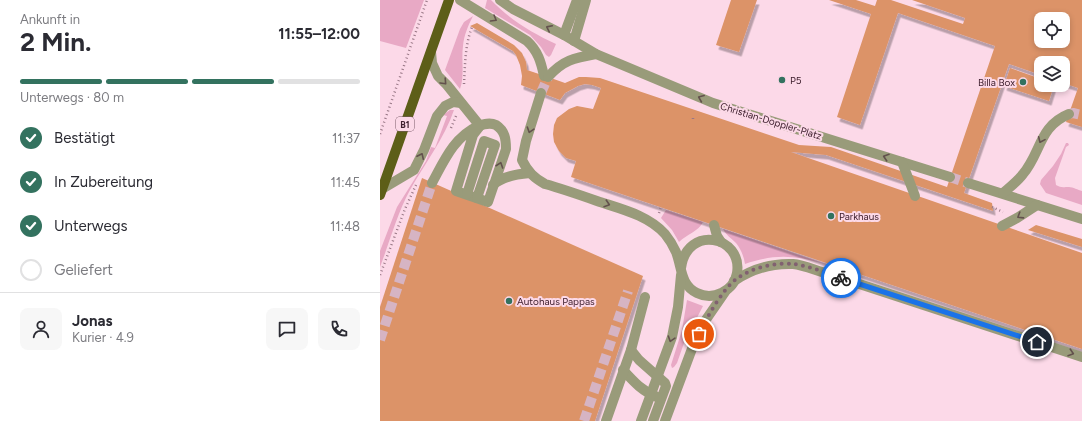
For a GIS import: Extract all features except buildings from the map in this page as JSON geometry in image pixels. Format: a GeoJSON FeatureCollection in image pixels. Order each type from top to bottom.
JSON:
{"type":"FeatureCollection","features":[{"type":"Feature","properties":{"kind":"main road","name":"B1"},"geometry":{"type":"LineString","coordinates":[[381,192],[449,0]]}},
{"type":"Feature","properties":{"kind":"street"},"geometry":{"type":"LineString","coordinates":[[460,0],[533,46],[538,54],[546,77],[560,64],[568,60],[596,54]]}},
{"type":"Feature","properties":{"kind":"street","name":"Christian-Doppler-Platz"},"geometry":{"type":"LineString","coordinates":[[500,0],[513,9],[564,35],[596,54],[713,103],[950,177]]}},
{"type":"Feature","properties":{"kind":"street"},"geometry":{"type":"LineString","coordinates":[[564,35],[577,0]]}},
{"type":"Feature","properties":{"kind":"street"},"geometry":{"type":"LineString","coordinates":[[574,41],[586,0]]}},
{"type":"Feature","properties":{"kind":"street"},"geometry":{"type":"LineString","coordinates":[[430,52],[432,63],[438,76],[480,126]]}},
{"type":"Feature","properties":{"kind":"street"},"geometry":{"type":"LineString","coordinates":[[541,93],[526,141],[522,160],[530,173],[538,180],[546,184],[634,213],[652,223],[669,239],[676,253],[685,283],[697,293],[712,296],[726,290]]}},
{"type":"Feature","properties":{"kind":"street"},"geometry":{"type":"LineString","coordinates":[[381,192],[414,170],[424,150],[436,116],[445,106],[453,102],[461,103]]}},
{"type":"Feature","properties":{"kind":"street"},"geometry":{"type":"LineString","coordinates":[[1003,193],[1024,174],[1034,157],[1045,132],[1056,122],[1069,114]]}},
{"type":"Feature","properties":{"kind":"street"},"geometry":{"type":"LineString","coordinates":[[432,182],[457,141],[468,131],[480,126],[488,123],[493,124],[502,130],[506,141],[506,149],[488,202],[456,191],[474,135],[480,126]]}},
{"type":"Feature","properties":{"kind":"street"},"geometry":{"type":"LineString","coordinates":[[466,194],[484,141],[495,145],[477,198]]}},
{"type":"Feature","properties":{"kind":"street"},"geometry":{"type":"LineString","coordinates":[[902,162],[915,196]]}},
{"type":"Feature","properties":{"kind":"street"},"geometry":{"type":"LineString","coordinates":[[493,185],[505,178],[518,174],[530,173]]}},
{"type":"Feature","properties":{"kind":"street"},"geometry":{"type":"LineString","coordinates":[[968,183],[1082,219]]}},
{"type":"Feature","properties":{"kind":"street"},"geometry":{"type":"LineString","coordinates":[[1002,226],[1037,205]]}},
{"type":"Feature","properties":{"kind":"street"},"geometry":{"type":"LineString","coordinates":[[714,225],[717,236],[728,246],[736,259],[737,274],[734,281]]}},
{"type":"Feature","properties":{"kind":"street"},"geometry":{"type":"LineString","coordinates":[[641,421],[672,337],[676,321],[684,254],[694,244],[708,240],[722,242]]}},
{"type":"Feature","properties":{"kind":"street"},"geometry":{"type":"LineString","coordinates":[[665,421],[693,346],[705,322],[726,290],[734,281],[744,274],[756,269],[774,265],[794,264],[829,274],[1082,357]]}},
{"type":"Feature","properties":{"kind":"street"},"geometry":{"type":"LineString","coordinates":[[606,421],[631,350],[645,297]]}},
{"type":"Feature","properties":{"kind":"street"},"geometry":{"type":"LineString","coordinates":[[631,350],[639,360],[665,383],[666,386],[653,421]]}},
{"type":"Feature","properties":{"kind":"street"},"geometry":{"type":"LineString","coordinates":[[624,370],[637,386],[651,395],[669,399],[675,394]]}},
{"type":"Feature","properties":{"kind":"path"},"geometry":{"type":"LineString","coordinates":[[380,134],[427,0]]}},
{"type":"Feature","properties":{"kind":"shaded area"},"geometry":{"type":"Polygon","coordinates":[[[380,0],[424,0],[406,48],[380,41],[380,0]]]}},
{"type":"Feature","properties":{"kind":"shaded area"},"geometry":{"type":"Polygon","coordinates":[[[487,0],[491,0],[521,25],[556,44],[551,55],[549,57],[546,55],[530,35],[485,8],[487,0]]]}},
{"type":"Feature","properties":{"kind":"shaded area"},"geometry":{"type":"Polygon","coordinates":[[[473,16],[466,31],[464,42],[460,89],[445,70],[460,29],[464,22],[473,16]]]}},
{"type":"Feature","properties":{"kind":"shaded area"},"geometry":{"type":"Polygon","coordinates":[[[450,110],[454,110],[445,131],[434,151],[405,199],[380,267],[380,251],[397,207],[426,161],[431,147],[435,148],[447,116],[443,115],[450,110]]]}},
{"type":"Feature","properties":{"kind":"shaded area"},"geometry":{"type":"Polygon","coordinates":[[[1066,143],[1069,145],[1066,147],[1055,178],[1056,185],[1061,187],[1072,187],[1082,191],[1082,205],[1046,193],[1040,184],[1041,180],[1061,154],[1066,143]]]}},
{"type":"Feature","properties":{"kind":"shaded area"},"geometry":{"type":"Polygon","coordinates":[[[666,210],[703,222],[695,231],[679,242],[672,230],[661,218],[666,210]]]}},
{"type":"Feature","properties":{"kind":"shaded area"},"geometry":{"type":"Polygon","coordinates":[[[723,229],[858,275],[816,262],[789,257],[761,259],[745,264],[743,256],[736,243],[723,229]]]}},
{"type":"Feature","properties":{"kind":"shaded area"},"geometry":{"type":"Polygon","coordinates":[[[687,300],[703,306],[684,343],[677,363],[672,368],[671,365],[682,330],[687,300]]]}},
{"type":"Feature","properties":{"kind":"tunnel"},"geometry":{"type":"LineString","coordinates":[[541,93],[548,77]]}},
{"type":"Feature","properties":{"kind":"tunnel"},"geometry":{"type":"LineString","coordinates":[[1069,114],[1073,113],[1082,115]]}},
{"type":"Feature","properties":{"kind":"tunnel"},"geometry":{"type":"LineString","coordinates":[[950,177],[968,183]]}},
{"type":"Feature","properties":{"kind":"tunnel"},"geometry":{"type":"LineString","coordinates":[[380,340],[432,183]]}},
{"type":"Feature","properties":{"kind":"tunnel"},"geometry":{"type":"LineString","coordinates":[[584,421],[628,291]]}},
{"type":"Feature","properties":{"kind":"way so far"},"geometry":{"type":"LineString","coordinates":[[699,334],[714,307],[726,290],[734,281],[744,274],[756,269],[774,265],[794,264],[841,278]]}},
{"type":"Feature","properties":{"kind":"place","name":"P5"},"geometry":{"type":"Point","coordinates":[782,80]}},
{"type":"Feature","properties":{"kind":"place","name":"Billa Box"},"geometry":{"type":"Point","coordinates":[1023,82]}},
{"type":"Feature","properties":{"kind":"place","name":"Parkhaus"},"geometry":{"type":"Point","coordinates":[831,216]}},
{"type":"Feature","properties":{"kind":"place","name":"Autohaus Pappas"},"geometry":{"type":"Point","coordinates":[509,301]}},
{"type":"Feature","properties":{"kind":"route"},"geometry":{"type":"LineString","coordinates":[[841,278],[1037,342]]}}]}
